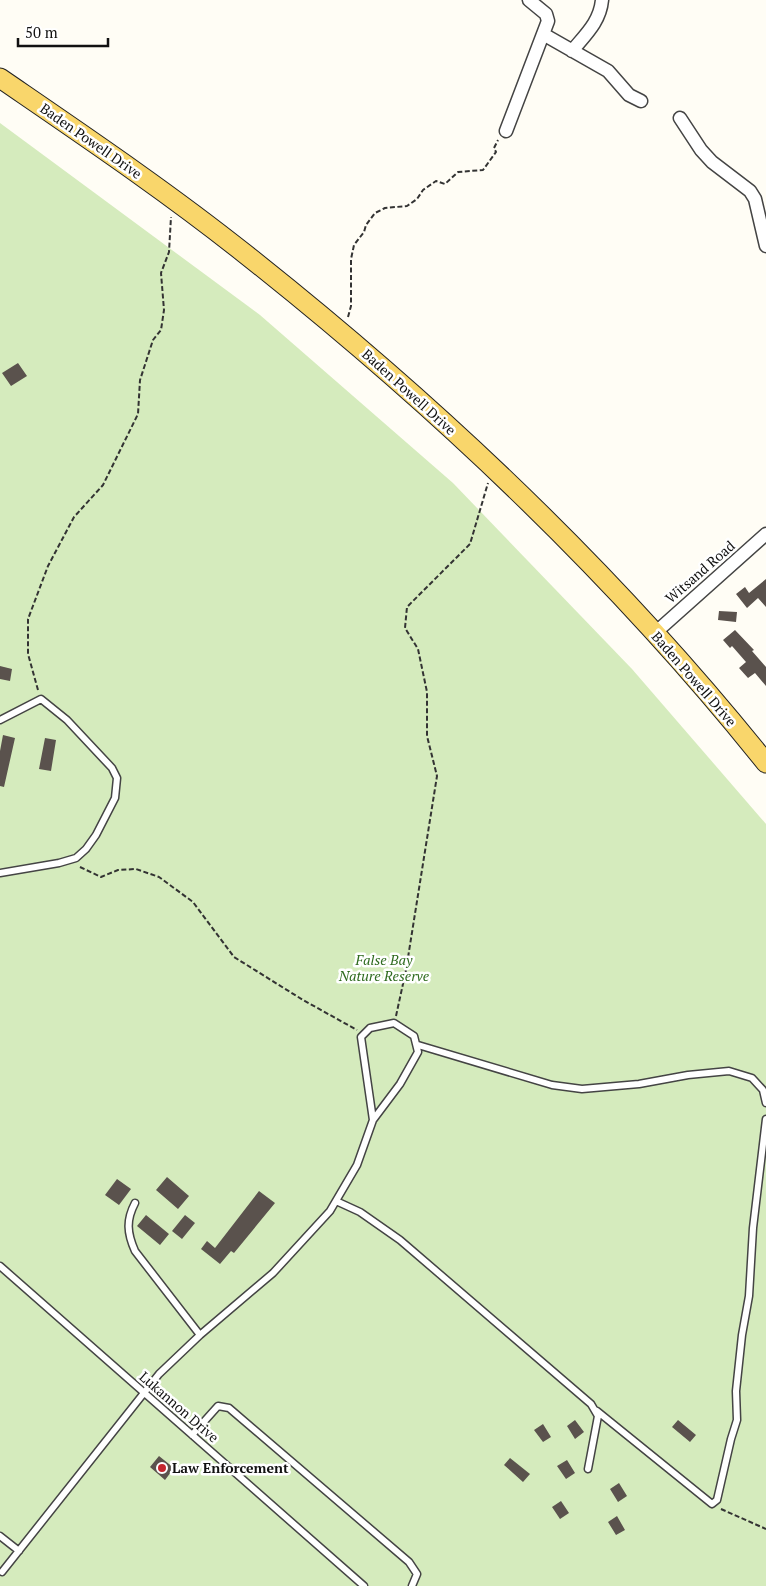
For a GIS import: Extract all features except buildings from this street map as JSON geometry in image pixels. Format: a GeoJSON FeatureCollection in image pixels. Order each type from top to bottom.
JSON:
{"type":"FeatureCollection","features":[{"type":"Feature","properties":{"kind":"main road","name":"Baden Powell Drive"},"geometry":{"type":"LineString","coordinates":[[0,78],[178,203],[338,330],[430,410],[562,535],[654,633],[766,763]]}},
{"type":"Feature","properties":{"kind":"street"},"geometry":{"type":"LineString","coordinates":[[506,130],[543,34],[547,17],[530,0]]}},
{"type":"Feature","properties":{"kind":"street"},"geometry":{"type":"LineString","coordinates":[[572,51],[596,22],[601,12],[602,0]]}},
{"type":"Feature","properties":{"kind":"street"},"geometry":{"type":"LineString","coordinates":[[543,34],[608,71],[629,95],[641,101]]}},
{"type":"Feature","properties":{"kind":"street"},"geometry":{"type":"LineString","coordinates":[[680,118],[706,156],[750,191],[755,199],[766,246]]}},
{"type":"Feature","properties":{"kind":"street","name":"Witsand Road"},"geometry":{"type":"LineString","coordinates":[[654,633],[766,534]]}},
{"type":"Feature","properties":{"kind":"lane"},"geometry":{"type":"LineString","coordinates":[[0,720],[41,699],[75,728],[112,768],[117,778],[115,798],[96,835],[81,854],[69,861],[0,873]]}},
{"type":"Feature","properties":{"kind":"lane"},"geometry":{"type":"LineString","coordinates":[[373,1120],[361,1048],[361,1037],[379,1024],[394,1023],[409,1031],[418,1045],[552,1085],[582,1089],[639,1084],[688,1075],[729,1071],[752,1078],[763,1090],[766,1103]]}},
{"type":"Feature","properties":{"kind":"lane"},"geometry":{"type":"LineString","coordinates":[[2,1572],[159,1374],[200,1335],[273,1273],[312,1232],[336,1201],[357,1165],[373,1120],[400,1084],[416,1058],[418,1045]]}},
{"type":"Feature","properties":{"kind":"lane"},"geometry":{"type":"LineString","coordinates":[[336,1201],[360,1212],[400,1240],[562,1378],[597,1411],[712,1504],[717,1500],[731,1439],[738,1420],[736,1391],[742,1335],[749,1296],[753,1228],[766,1119]]}},
{"type":"Feature","properties":{"kind":"lane"},"geometry":{"type":"LineString","coordinates":[[135,1203],[129,1215],[128,1223],[135,1251],[200,1335]]}},
{"type":"Feature","properties":{"kind":"lane","name":"Lukannon Drive"},"geometry":{"type":"LineString","coordinates":[[0,1266],[364,1586]]}},
{"type":"Feature","properties":{"kind":"lane"},"geometry":{"type":"LineString","coordinates":[[192,1435],[218,1406],[229,1408],[409,1562],[417,1574],[412,1586]]}},
{"type":"Feature","properties":{"kind":"lane"},"geometry":{"type":"LineString","coordinates":[[588,1469],[598,1423],[597,1411]]}},
{"type":"Feature","properties":{"kind":"lane"},"geometry":{"type":"LineString","coordinates":[[0,1536],[19,1551]]}},
{"type":"Feature","properties":{"kind":"path"},"geometry":{"type":"LineString","coordinates":[[338,330],[350,316],[354,245],[375,213],[385,208],[407,206],[418,199],[423,190],[436,181],[445,184],[458,172],[483,170],[496,152],[494,148],[506,130]]}},
{"type":"Feature","properties":{"kind":"path"},"geometry":{"type":"LineString","coordinates":[[41,699],[28,654],[28,619],[48,566],[70,526],[103,485],[138,414],[140,380],[154,340],[161,330],[164,310],[161,273],[169,252],[171,216],[178,203]]}},
{"type":"Feature","properties":{"kind":"path"},"geometry":{"type":"LineString","coordinates":[[394,1023],[406,970],[437,776],[427,736],[428,692],[418,649],[405,628],[408,607],[470,544],[481,511],[491,467]]}},
{"type":"Feature","properties":{"kind":"path"},"geometry":{"type":"LineString","coordinates":[[69,861],[101,877],[118,870],[136,869],[159,877],[193,902],[234,957],[303,1000],[364,1033]]}},
{"type":"Feature","properties":{"kind":"path"},"geometry":{"type":"LineString","coordinates":[[712,1504],[766,1529]]}},
{"type":"Feature","properties":{"kind":"green space","name":"False Bay Nature Reserve"},"geometry":{"type":"Polygon","coordinates":[[[0,123],[260,315],[453,483],[632,669],[766,824],[766,1586],[0,1586],[0,123]]]}},
{"type":"Feature","properties":{"kind":"place","name":"Law Enforcement"},"geometry":{"type":"Point","coordinates":[162,1468]}}]}
